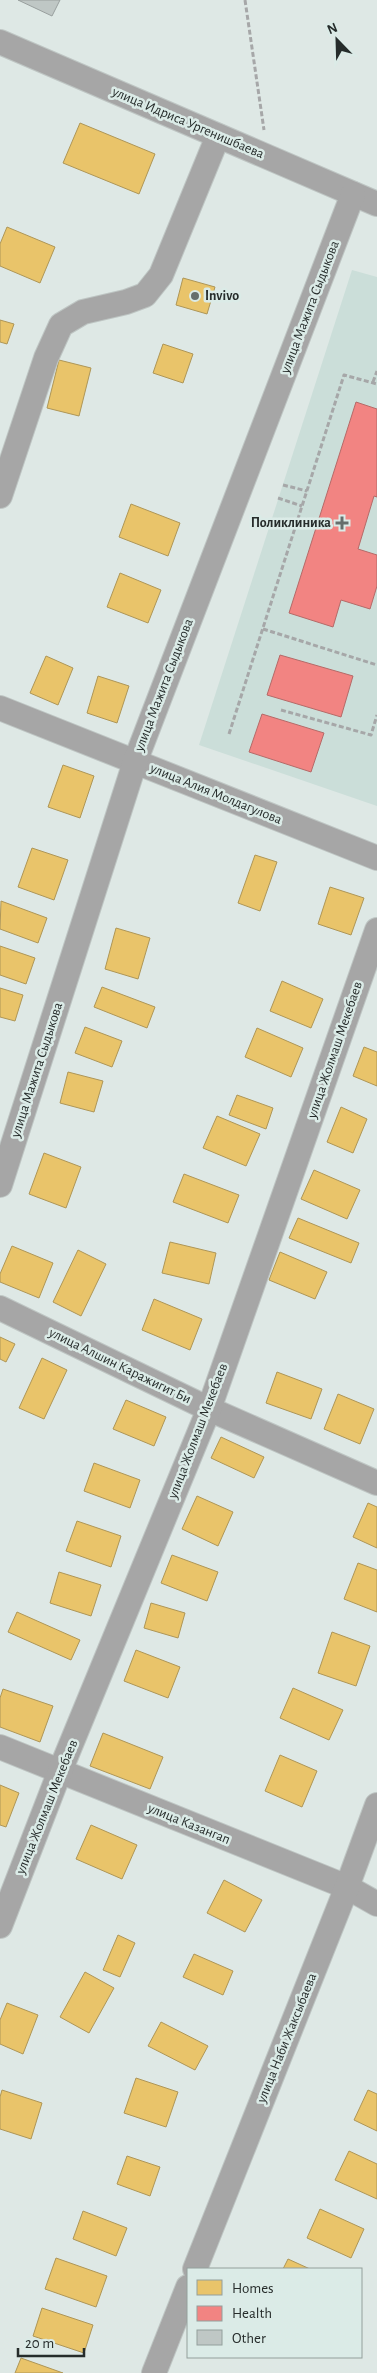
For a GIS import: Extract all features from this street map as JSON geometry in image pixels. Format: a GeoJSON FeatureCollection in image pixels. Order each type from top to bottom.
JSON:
{"type":"FeatureCollection","features":[{"type":"Feature","properties":{"kind":"street","name":"улица Идриса Ургенишбаева"},"geometry":{"type":"LineString","coordinates":[[0,42],[377,204]]}},
{"type":"Feature","properties":{"kind":"street"},"geometry":{"type":"LineString","coordinates":[[0,496],[46,358],[61,325],[83,312],[126,302],[145,295],[161,275],[218,136]]}},
{"type":"Feature","properties":{"kind":"street","name":"улица Мажита Сыдыкова"},"geometry":{"type":"LineString","coordinates":[[0,1185],[135,762],[354,194]]}},
{"type":"Feature","properties":{"kind":"street","name":"улица Алия Молдагулова"},"geometry":{"type":"LineString","coordinates":[[0,708],[377,858]]}},
{"type":"Feature","properties":{"kind":"street","name":"улица Жолмаш Мекебаев"},"geometry":{"type":"LineString","coordinates":[[0,1926],[60,1771],[209,1409],[377,930]]}},
{"type":"Feature","properties":{"kind":"street","name":"улица Алшин Каражигит Би"},"geometry":{"type":"LineString","coordinates":[[0,1308],[209,1409],[377,1483]]}},
{"type":"Feature","properties":{"kind":"street","name":"улица Казангап"},"geometry":{"type":"LineString","coordinates":[[0,1746],[347,1887],[377,1904]]}},
{"type":"Feature","properties":{"kind":"street","name":"улица Наби Жаксыбаева"},"geometry":{"type":"LineString","coordinates":[[195,2268],[347,1887],[377,1805]]}},
{"type":"Feature","properties":{"kind":"street"},"geometry":{"type":"LineString","coordinates":[[154,2373],[187,2290]]}},
{"type":"Feature","properties":{"kind":"path"},"geometry":{"type":"LineString","coordinates":[[245,0],[268,158]]}},
{"type":"Feature","properties":{"kind":"path"},"geometry":{"type":"LineString","coordinates":[[229,734],[344,374],[375,383],[377,370]]}},
{"type":"Feature","properties":{"kind":"path"},"geometry":{"type":"LineString","coordinates":[[283,485],[307,492]]}},
{"type":"Feature","properties":{"kind":"path"},"geometry":{"type":"LineString","coordinates":[[278,498],[302,506]]}},
{"type":"Feature","properties":{"kind":"path"},"geometry":{"type":"LineString","coordinates":[[263,629],[377,665]]}},
{"type":"Feature","properties":{"kind":"path"},"geometry":{"type":"LineString","coordinates":[[281,710],[371,735],[377,715]]}},
{"type":"Feature","properties":{"kind":"shaded area"},"geometry":{"type":"Polygon","coordinates":[[[352,270],[377,277],[377,806],[199,745],[352,270]]]}},
{"type":"Feature","properties":{"kind":"building: Homes"},"geometry":{"type":"Polygon","coordinates":[[[80,123],[155,154],[139,194],[63,163],[80,123]]]}},
{"type":"Feature","properties":{"kind":"building: Homes"},"geometry":{"type":"Polygon","coordinates":[[[7,227],[55,247],[40,283],[0,266],[0,244],[7,227]]]}},
{"type":"Feature","properties":{"kind":"building: Homes","name":"Invivo"},"geometry":{"type":"Polygon","coordinates":[[[183,278],[215,287],[207,314],[176,305],[183,278]]]}},
{"type":"Feature","properties":{"kind":"building: Homes"},"geometry":{"type":"Polygon","coordinates":[[[0,320],[14,324],[7,344],[0,342],[0,320]]]}},
{"type":"Feature","properties":{"kind":"building: Homes"},"geometry":{"type":"Polygon","coordinates":[[[163,344],[193,354],[183,383],[153,373],[163,344]]]}},
{"type":"Feature","properties":{"kind":"building: Homes"},"geometry":{"type":"Polygon","coordinates":[[[59,360],[91,368],[79,416],[47,408],[59,360]]]}},
{"type":"Feature","properties":{"kind":"building: Homes"},"geometry":{"type":"Polygon","coordinates":[[[131,504],[180,523],[168,556],[119,537],[131,504]]]}},
{"type":"Feature","properties":{"kind":"building: Homes"},"geometry":{"type":"Polygon","coordinates":[[[120,573],[161,590],[148,623],[107,607],[120,573]]]}},
{"type":"Feature","properties":{"kind":"building: Homes"},"geometry":{"type":"Polygon","coordinates":[[[46,656],[73,668],[58,705],[30,693],[46,656]]]}},
{"type":"Feature","properties":{"kind":"building: Homes"},"geometry":{"type":"Polygon","coordinates":[[[98,676],[129,686],[117,723],[87,713],[98,676]]]}},
{"type":"Feature","properties":{"kind":"building: Homes"},"geometry":{"type":"Polygon","coordinates":[[[63,765],[94,776],[80,818],[48,807],[63,765]]]}},
{"type":"Feature","properties":{"kind":"building: Homes"},"geometry":{"type":"Polygon","coordinates":[[[32,848],[68,860],[54,900],[18,887],[32,848]]]}},
{"type":"Feature","properties":{"kind":"building: Homes"},"geometry":{"type":"Polygon","coordinates":[[[255,855],[277,862],[260,911],[238,903],[255,855]]]}},
{"type":"Feature","properties":{"kind":"building: Homes"},"geometry":{"type":"Polygon","coordinates":[[[330,887],[364,898],[351,935],[318,924],[330,887]]]}},
{"type":"Feature","properties":{"kind":"building: Homes"},"geometry":{"type":"Polygon","coordinates":[[[1,901],[47,918],[38,943],[0,929],[1,901]]]}},
{"type":"Feature","properties":{"kind":"building: Homes"},"geometry":{"type":"Polygon","coordinates":[[[116,928],[150,938],[138,979],[105,969],[116,928]]]}},
{"type":"Feature","properties":{"kind":"building: Homes"},"geometry":{"type":"Polygon","coordinates":[[[0,946],[35,958],[26,984],[0,975],[0,946]]]}},
{"type":"Feature","properties":{"kind":"building: Homes"},"geometry":{"type":"Polygon","coordinates":[[[282,981],[323,999],[311,1028],[270,1011],[282,981]]]}},
{"type":"Feature","properties":{"kind":"building: Homes"},"geometry":{"type":"Polygon","coordinates":[[[102,987],[155,1007],[147,1028],[94,1007],[102,987]]]}},
{"type":"Feature","properties":{"kind":"building: Homes"},"geometry":{"type":"Polygon","coordinates":[[[0,988],[23,995],[15,1021],[0,1017],[0,988]]]}},
{"type":"Feature","properties":{"kind":"building: Homes"},"geometry":{"type":"Polygon","coordinates":[[[85,1027],[122,1041],[112,1067],[75,1053],[85,1027]]]}},
{"type":"Feature","properties":{"kind":"building: Homes"},"geometry":{"type":"Polygon","coordinates":[[[257,1028],[303,1048],[291,1077],[245,1057],[257,1028]]]}},
{"type":"Feature","properties":{"kind":"building: Homes"},"geometry":{"type":"Polygon","coordinates":[[[364,1047],[377,1052],[377,1086],[353,1076],[364,1047]]]}},
{"type":"Feature","properties":{"kind":"building: Homes"},"geometry":{"type":"Polygon","coordinates":[[[68,1072],[103,1081],[94,1112],[60,1103],[68,1072]]]}},
{"type":"Feature","properties":{"kind":"building: Homes"},"geometry":{"type":"Polygon","coordinates":[[[237,1095],[273,1108],[266,1129],[229,1115],[237,1095]]]}},
{"type":"Feature","properties":{"kind":"building: Homes"},"geometry":{"type":"Polygon","coordinates":[[[341,1107],[367,1119],[353,1153],[327,1142],[341,1107]]]}},
{"type":"Feature","properties":{"kind":"building: Homes"},"geometry":{"type":"Polygon","coordinates":[[[217,1116],[260,1134],[246,1166],[203,1148],[217,1116]]]}},
{"type":"Feature","properties":{"kind":"building: Homes"},"geometry":{"type":"Polygon","coordinates":[[[44,1153],[81,1167],[66,1208],[29,1194],[44,1153]]]}},
{"type":"Feature","properties":{"kind":"building: Homes"},"geometry":{"type":"Polygon","coordinates":[[[314,1170],[360,1190],[347,1219],[301,1199],[314,1170]]]}},
{"type":"Feature","properties":{"kind":"building: Homes"},"geometry":{"type":"Polygon","coordinates":[[[184,1174],[239,1195],[228,1223],[173,1202],[184,1174]]]}},
{"type":"Feature","properties":{"kind":"building: Homes"},"geometry":{"type":"Polygon","coordinates":[[[298,1218],[359,1243],[351,1263],[289,1238],[298,1218]]]}},
{"type":"Feature","properties":{"kind":"building: Homes"},"geometry":{"type":"Polygon","coordinates":[[[170,1242],[216,1253],[209,1284],[162,1273],[170,1242]]]}},
{"type":"Feature","properties":{"kind":"building: Homes"},"geometry":{"type":"Polygon","coordinates":[[[12,1246],[53,1263],[39,1298],[0,1282],[0,1274],[12,1246]]]}},
{"type":"Feature","properties":{"kind":"building: Homes"},"geometry":{"type":"Polygon","coordinates":[[[78,1250],[106,1264],[81,1316],[53,1302],[78,1250]]]}},
{"type":"Feature","properties":{"kind":"building: Homes"},"geometry":{"type":"Polygon","coordinates":[[[280,1252],[327,1272],[315,1299],[269,1280],[280,1252]]]}},
{"type":"Feature","properties":{"kind":"building: Homes"},"geometry":{"type":"Polygon","coordinates":[[[154,1299],[202,1319],[190,1350],[142,1330],[154,1299]]]}},
{"type":"Feature","properties":{"kind":"building: Homes"},"geometry":{"type":"Polygon","coordinates":[[[0,1337],[15,1344],[6,1362],[0,1359],[0,1337]]]}},
{"type":"Feature","properties":{"kind":"building: Homes"},"geometry":{"type":"Polygon","coordinates":[[[42,1358],[67,1370],[44,1419],[19,1408],[42,1358]]]}},
{"type":"Feature","properties":{"kind":"building: Homes"},"geometry":{"type":"Polygon","coordinates":[[[277,1372],[322,1389],[311,1419],[266,1403],[277,1372]]]}},
{"type":"Feature","properties":{"kind":"building: Homes"},"geometry":{"type":"Polygon","coordinates":[[[338,1394],[374,1409],[360,1444],[324,1429],[338,1394]]]}},
{"type":"Feature","properties":{"kind":"building: Homes"},"geometry":{"type":"Polygon","coordinates":[[[126,1400],[166,1417],[154,1446],[113,1429],[126,1400]]]}},
{"type":"Feature","properties":{"kind":"building: Homes"},"geometry":{"type":"Polygon","coordinates":[[[221,1437],[264,1457],[254,1478],[211,1458],[221,1437]]]}},
{"type":"Feature","properties":{"kind":"building: Homes"},"geometry":{"type":"Polygon","coordinates":[[[94,1463],[140,1480],[130,1508],[84,1491],[94,1463]]]}},
{"type":"Feature","properties":{"kind":"building: Homes"},"geometry":{"type":"Polygon","coordinates":[[[197,1496],[233,1512],[218,1546],[182,1529],[197,1496]]]}},
{"type":"Feature","properties":{"kind":"building: Homes"},"geometry":{"type":"Polygon","coordinates":[[[368,1503],[377,1507],[377,1548],[353,1537],[368,1503]]]}},
{"type":"Feature","properties":{"kind":"building: Homes"},"geometry":{"type":"Polygon","coordinates":[[[77,1521],[121,1536],[111,1567],[66,1551],[77,1521]]]}},
{"type":"Feature","properties":{"kind":"building: Homes"},"geometry":{"type":"Polygon","coordinates":[[[172,1555],[218,1572],[207,1601],[161,1583],[172,1555]]]}},
{"type":"Feature","properties":{"kind":"building: Homes"},"geometry":{"type":"Polygon","coordinates":[[[358,1563],[377,1570],[377,1612],[344,1599],[358,1563]]]}},
{"type":"Feature","properties":{"kind":"building: Homes"},"geometry":{"type":"Polygon","coordinates":[[[59,1572],[101,1585],[91,1616],[50,1603],[59,1572]]]}},
{"type":"Feature","properties":{"kind":"building: Homes"},"geometry":{"type":"Polygon","coordinates":[[[151,1603],[185,1613],[178,1638],[144,1628],[151,1603]]]}},
{"type":"Feature","properties":{"kind":"building: Homes"},"geometry":{"type":"Polygon","coordinates":[[[17,1612],[80,1640],[71,1660],[8,1632],[17,1612]]]}},
{"type":"Feature","properties":{"kind":"building: Homes"},"geometry":{"type":"Polygon","coordinates":[[[332,1632],[370,1646],[356,1686],[318,1673],[332,1632]]]}},
{"type":"Feature","properties":{"kind":"building: Homes"},"geometry":{"type":"Polygon","coordinates":[[[136,1650],[180,1667],[168,1698],[124,1681],[136,1650]]]}},
{"type":"Feature","properties":{"kind":"building: Homes"},"geometry":{"type":"Polygon","coordinates":[[[293,1688],[343,1710],[329,1740],[280,1718],[293,1688]]]}},
{"type":"Feature","properties":{"kind":"building: Homes"},"geometry":{"type":"Polygon","coordinates":[[[3,1689],[53,1706],[40,1742],[0,1727],[0,1698],[3,1689]]]}},
{"type":"Feature","properties":{"kind":"building: Homes"},"geometry":{"type":"Polygon","coordinates":[[[103,1733],[163,1757],[150,1789],[90,1766],[103,1733]]]}},
{"type":"Feature","properties":{"kind":"building: Homes"},"geometry":{"type":"Polygon","coordinates":[[[280,1755],[317,1771],[302,1807],[265,1791],[280,1755]]]}},
{"type":"Feature","properties":{"kind":"building: Homes"},"geometry":{"type":"Polygon","coordinates":[[[0,1785],[19,1793],[6,1827],[0,1825],[0,1785]]]}},
{"type":"Feature","properties":{"kind":"building: Homes"},"geometry":{"type":"Polygon","coordinates":[[[91,1825],[137,1845],[122,1879],[76,1859],[91,1825]]]}},
{"type":"Feature","properties":{"kind":"building: Homes"},"geometry":{"type":"Polygon","coordinates":[[[224,1880],[262,1900],[245,1932],[207,1913],[224,1880]]]}},
{"type":"Feature","properties":{"kind":"building: Homes"},"geometry":{"type":"Polygon","coordinates":[[[118,1935],[135,1943],[120,1977],[103,1970],[118,1935]]]}},
{"type":"Feature","properties":{"kind":"building: Homes"},"geometry":{"type":"Polygon","coordinates":[[[194,1954],[233,1971],[223,1995],[183,1977],[194,1954]]]}},
{"type":"Feature","properties":{"kind":"building: Homes"},"geometry":{"type":"Polygon","coordinates":[[[85,1972],[114,1988],[89,2033],[60,2017],[85,1972]]]}},
{"type":"Feature","properties":{"kind":"building: Homes"},"geometry":{"type":"Polygon","coordinates":[[[7,2003],[38,2015],[23,2054],[0,2044],[0,2020],[7,2003]]]}},
{"type":"Feature","properties":{"kind":"building: Homes"},"geometry":{"type":"Polygon","coordinates":[[[161,2022],[208,2046],[195,2070],[148,2046],[161,2022]]]}},
{"type":"Feature","properties":{"kind":"building: Homes"},"geometry":{"type":"Polygon","coordinates":[[[136,2078],[178,2092],[166,2127],[124,2113],[136,2078]]]}},
{"type":"Feature","properties":{"kind":"building: Homes"},"geometry":{"type":"Polygon","coordinates":[[[2,2090],[42,2103],[31,2139],[0,2129],[0,2097],[2,2090]]]}},
{"type":"Feature","properties":{"kind":"building: Homes"},"geometry":{"type":"Polygon","coordinates":[[[368,2090],[377,2094],[377,2131],[354,2120],[368,2090]]]}},
{"type":"Feature","properties":{"kind":"building: Homes"},"geometry":{"type":"Polygon","coordinates":[[[349,2151],[377,2164],[377,2199],[335,2180],[349,2151]]]}},
{"type":"Feature","properties":{"kind":"building: Homes"},"geometry":{"type":"Polygon","coordinates":[[[127,2156],[160,2167],[150,2196],[117,2184],[127,2156]]]}},
{"type":"Feature","properties":{"kind":"building: Homes"},"geometry":{"type":"Polygon","coordinates":[[[320,2209],[364,2229],[351,2258],[307,2238],[320,2209]]]}},
{"type":"Feature","properties":{"kind":"building: Homes"},"geometry":{"type":"Polygon","coordinates":[[[83,2211],[127,2228],[116,2256],[73,2239],[83,2211]]]}},
{"type":"Feature","properties":{"kind":"building: Homes"},"geometry":{"type":"Polygon","coordinates":[[[56,2258],[107,2276],[96,2307],[45,2289],[56,2258]]]}},
{"type":"Feature","properties":{"kind":"building: Homes"},"geometry":{"type":"Polygon","coordinates":[[[288,2259],[308,2268],[284,2268],[288,2259]]]}},
{"type":"Feature","properties":{"kind":"building: Homes"},"geometry":{"type":"Polygon","coordinates":[[[42,2308],[93,2325],[84,2353],[33,2336],[42,2308]]]}},
{"type":"Feature","properties":{"kind":"building: Homes"},"geometry":{"type":"Polygon","coordinates":[[[21,2358],[63,2373],[15,2373],[21,2358]]]}},
{"type":"Feature","properties":{"kind":"building: Health","name":"Поликлиника"},"geometry":{"type":"Polygon","coordinates":[[[356,402],[377,409],[377,497],[374,496],[358,549],[377,555],[377,586],[370,609],[341,600],[333,627],[289,613],[356,402]]]}},
{"type":"Feature","properties":{"kind":"building: Health"},"geometry":{"type":"Polygon","coordinates":[[[280,655],[353,676],[341,717],[267,695],[280,655]]]}},
{"type":"Feature","properties":{"kind":"building: Health"},"geometry":{"type":"Polygon","coordinates":[[[262,714],[324,733],[311,772],[249,752],[262,714]]]}},
{"type":"Feature","properties":{"kind":"building: Other"},"geometry":{"type":"Polygon","coordinates":[[[18,0],[60,0],[52,16],[18,0]]]}},
{"type":"Feature","properties":{"kind":"place","name":"Invivo"},"geometry":{"type":"Point","coordinates":[195,296]}},
{"type":"Feature","properties":{"kind":"place","name":"Поликлиника"},"geometry":{"type":"Point","coordinates":[342,523]}}]}
